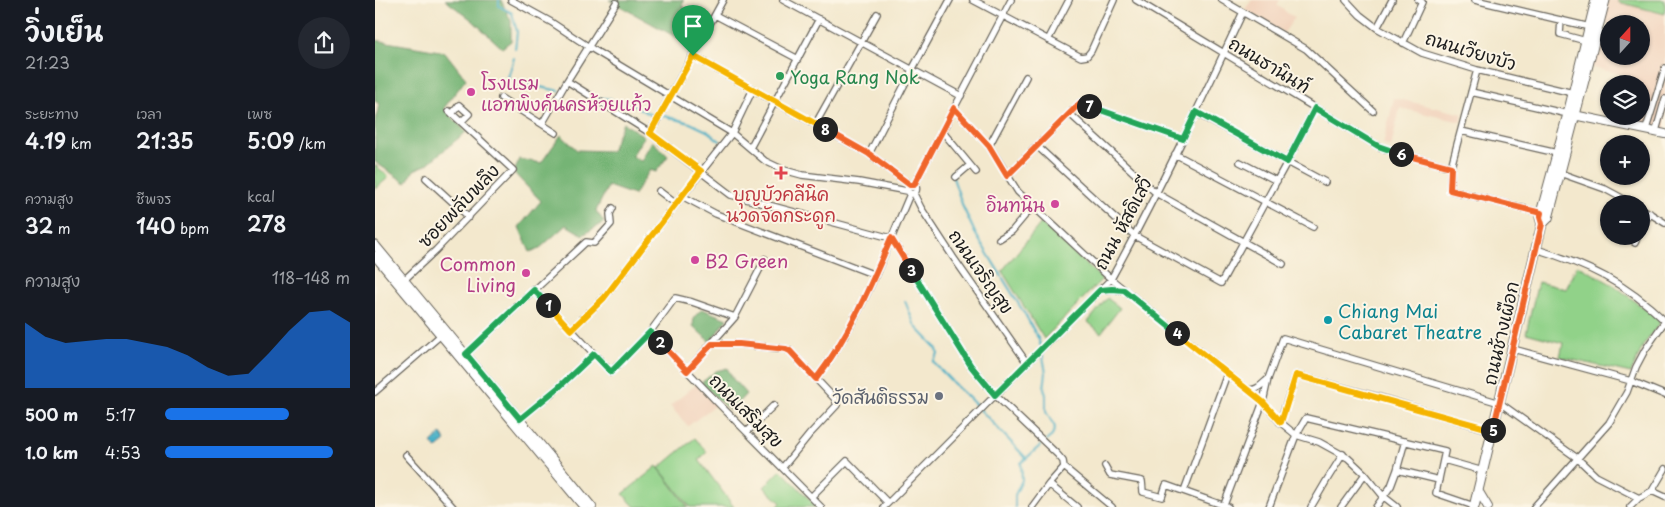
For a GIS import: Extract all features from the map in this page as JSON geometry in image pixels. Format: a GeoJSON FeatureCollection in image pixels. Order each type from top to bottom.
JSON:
{"type":"FeatureCollection","features":[{"type":"Feature","properties":{"kind":"main road","name":"ถนนช้างเผือก"},"geometry":{"type":"LineString","coordinates":[[1542,224],[1548,218],[1559,173],[1571,114],[1573,93],[1596,0]]}},
{"type":"Feature","properties":{"kind":"main road","name":"ถนนช้างเผือก"},"geometry":{"type":"LineString","coordinates":[[1474,506],[1479,492],[1537,249],[1542,224],[1541,213],[1557,154],[1605,0]]}},
{"type":"Feature","properties":{"kind":"main road"},"geometry":{"type":"LineString","coordinates":[[1571,114],[1665,134]]}},
{"type":"Feature","properties":{"kind":"main road"},"geometry":{"type":"LineString","coordinates":[[375,245],[584,507]]}},
{"type":"Feature","properties":{"kind":"main road"},"geometry":{"type":"LineString","coordinates":[[375,256],[441,335],[463,356],[520,419],[593,507]]}},
{"type":"Feature","properties":{"kind":"main road"},"geometry":{"type":"LineString","coordinates":[[1479,492],[1488,507]]}},
{"type":"Feature","properties":{"kind":"street"},"geometry":{"type":"LineString","coordinates":[[511,0],[551,22],[732,133],[765,161],[784,170],[802,175],[911,190]]}},
{"type":"Feature","properties":{"kind":"street"},"geometry":{"type":"LineString","coordinates":[[650,133],[723,0]]}},
{"type":"Feature","properties":{"kind":"street"},"geometry":{"type":"LineString","coordinates":[[783,0],[961,96]]}},
{"type":"Feature","properties":{"kind":"street"},"geometry":{"type":"LineString","coordinates":[[869,154],[950,0]]}},
{"type":"Feature","properties":{"kind":"street"},"geometry":{"type":"LineString","coordinates":[[973,0],[1081,57],[1087,56],[1114,0]]}},
{"type":"Feature","properties":{"kind":"street"},"geometry":{"type":"LineString","coordinates":[[816,379],[832,358],[865,298],[911,190],[1011,0]]}},
{"type":"Feature","properties":{"kind":"street"},"geometry":{"type":"LineString","coordinates":[[1049,40],[1069,0]]}},
{"type":"Feature","properties":{"kind":"street","name":"ถนนธานินท์"},"geometry":{"type":"LineString","coordinates":[[1136,0],[1378,146],[1451,167]]}},
{"type":"Feature","properties":{"kind":"street"},"geometry":{"type":"LineString","coordinates":[[1222,0],[1231,2],[1243,12],[1306,49],[1373,111]]}},
{"type":"Feature","properties":{"kind":"street","name":"ถนนเวียงบัว"},"geometry":{"type":"LineString","coordinates":[[1346,0],[1360,15],[1377,28],[1422,53],[1477,70],[1573,93]]}},
{"type":"Feature","properties":{"kind":"street"},"geometry":{"type":"LineString","coordinates":[[1377,28],[1392,0]]}},
{"type":"Feature","properties":{"kind":"street"},"geometry":{"type":"LineString","coordinates":[[1403,43],[1422,2],[1418,0]]}},
{"type":"Feature","properties":{"kind":"street"},"geometry":{"type":"LineString","coordinates":[[1475,0],[1590,27]]}},
{"type":"Feature","properties":{"kind":"street"},"geometry":{"type":"LineString","coordinates":[[542,124],[616,3]]}},
{"type":"Feature","properties":{"kind":"street","name":"ถนน หัสดิเสวี"},"geometry":{"type":"LineString","coordinates":[[887,505],[1111,279],[1135,236],[1183,139],[1243,12]]}},
{"type":"Feature","properties":{"kind":"street"},"geometry":{"type":"LineString","coordinates":[[816,123],[877,14]]}},
{"type":"Feature","properties":{"kind":"street"},"geometry":{"type":"LineString","coordinates":[[715,15],[798,59]]}},
{"type":"Feature","properties":{"kind":"street"},"geometry":{"type":"LineString","coordinates":[[750,148],[819,19]]}},
{"type":"Feature","properties":{"kind":"street"},"geometry":{"type":"LineString","coordinates":[[1561,20],[1560,34],[1586,41]]}},
{"type":"Feature","properties":{"kind":"street"},"geometry":{"type":"LineString","coordinates":[[693,56],[869,154],[911,190]]}},
{"type":"Feature","properties":{"kind":"street"},"geometry":{"type":"LineString","coordinates":[[1646,129],[1665,68]]}},
{"type":"Feature","properties":{"kind":"street"},"geometry":{"type":"LineString","coordinates":[[1477,70],[1451,167],[1450,190],[1541,213]]}},
{"type":"Feature","properties":{"kind":"street"},"geometry":{"type":"LineString","coordinates":[[989,146],[1026,78]]}},
{"type":"Feature","properties":{"kind":"street"},"geometry":{"type":"LineString","coordinates":[[567,81],[650,133],[731,195],[891,238],[971,366],[995,395],[1057,454],[1063,461],[1064,467],[1112,507]]}},
{"type":"Feature","properties":{"kind":"street"},"geometry":{"type":"LineString","coordinates":[[571,330],[604,298],[732,133],[753,89]]}},
{"type":"Feature","properties":{"kind":"street"},"geometry":{"type":"LineString","coordinates":[[1471,92],[1571,114]]}},
{"type":"Feature","properties":{"kind":"street"},"geometry":{"type":"LineString","coordinates":[[501,98],[557,133]]}},
{"type":"Feature","properties":{"kind":"street"},"geometry":{"type":"LineString","coordinates":[[1656,131],[1665,99]]}},
{"type":"Feature","properties":{"kind":"street"},"geometry":{"type":"LineString","coordinates":[[1007,176],[1080,103],[1183,139]]}},
{"type":"Feature","properties":{"kind":"street","name":"ซอยพลับพลึง"},"geometry":{"type":"LineString","coordinates":[[404,280],[469,217],[513,170],[450,112],[459,105],[469,114],[461,122]]}},
{"type":"Feature","properties":{"kind":"street"},"geometry":{"type":"LineString","coordinates":[[954,108],[989,146],[1018,192],[1111,279],[1263,402],[1296,435],[1319,442],[1343,454],[1365,474],[1383,496],[1397,507]]}},
{"type":"Feature","properties":{"kind":"street"},"geometry":{"type":"LineString","coordinates":[[1037,146],[1135,236],[1221,283],[1277,182],[1315,108]]}},
{"type":"Feature","properties":{"kind":"street"},"geometry":{"type":"LineString","coordinates":[[1196,112],[1325,182]]}},
{"type":"Feature","properties":{"kind":"street"},"geometry":{"type":"LineString","coordinates":[[1070,114],[1156,193],[1283,264]]}},
{"type":"Feature","properties":{"kind":"street"},"geometry":{"type":"LineString","coordinates":[[1461,131],[1557,154]]}},
{"type":"Feature","properties":{"kind":"street"},"geometry":{"type":"LineString","coordinates":[[941,132],[976,172]]}},
{"type":"Feature","properties":{"kind":"street"},"geometry":{"type":"LineString","coordinates":[[1175,154],[1313,227]]}},
{"type":"Feature","properties":{"kind":"street"},"geometry":{"type":"LineString","coordinates":[[1240,162],[1277,182]]}},
{"type":"Feature","properties":{"kind":"street"},"geometry":{"type":"LineString","coordinates":[[956,177],[970,165]]}},
{"type":"Feature","properties":{"kind":"street"},"geometry":{"type":"LineString","coordinates":[[1559,173],[1605,189],[1616,195]]}},
{"type":"Feature","properties":{"kind":"street"},"geometry":{"type":"LineString","coordinates":[[426,178],[469,217]]}},
{"type":"Feature","properties":{"kind":"street","name":"ถนนเจริญสุข"},"geometry":{"type":"LineString","coordinates":[[911,190],[953,257],[1027,363]]}},
{"type":"Feature","properties":{"kind":"street"},"geometry":{"type":"LineString","coordinates":[[659,191],[676,204]]}},
{"type":"Feature","properties":{"kind":"street"},"geometry":{"type":"LineString","coordinates":[[682,196],[716,214],[875,275]]}},
{"type":"Feature","properties":{"kind":"street"},"geometry":{"type":"LineString","coordinates":[[999,240],[1012,231],[1033,206]]}},
{"type":"Feature","properties":{"kind":"street"},"geometry":{"type":"LineString","coordinates":[[463,356],[586,242],[594,243],[611,224],[610,214],[613,208]]}},
{"type":"Feature","properties":{"kind":"street"},"geometry":{"type":"LineString","coordinates":[[1650,214],[1665,223]]}},
{"type":"Feature","properties":{"kind":"street"},"geometry":{"type":"LineString","coordinates":[[1534,507],[1609,423],[1627,392],[1645,350],[1665,321],[1623,286],[1597,271],[1568,258],[1537,249]]}},
{"type":"Feature","properties":{"kind":"street"},"geometry":{"type":"LineString","coordinates":[[687,371],[735,317],[765,259]]}},
{"type":"Feature","properties":{"kind":"street"},"geometry":{"type":"LineString","coordinates":[[534,290],[611,372],[650,332],[675,298],[687,300],[735,317]]}},
{"type":"Feature","properties":{"kind":"street"},"geometry":{"type":"LineString","coordinates":[[1100,290],[1124,290]]}},
{"type":"Feature","properties":{"kind":"street","name":"ถนนเสริมสุข"},"geometry":{"type":"LineString","coordinates":[[650,332],[821,507]]}},
{"type":"Feature","properties":{"kind":"street"},"geometry":{"type":"LineString","coordinates":[[375,392],[441,335]]}},
{"type":"Feature","properties":{"kind":"street"},"geometry":{"type":"LineString","coordinates":[[1105,466],[1110,475],[1142,481],[1143,492],[1162,496],[1166,485],[1226,506],[1263,402],[1268,379],[1283,338],[1499,404],[1577,458],[1596,476],[1639,498]]}},
{"type":"Feature","properties":{"kind":"street"},"geometry":{"type":"LineString","coordinates":[[712,344],[739,344],[786,349],[835,399],[837,405],[809,434],[783,467]]}},
{"type":"Feature","properties":{"kind":"street"},"geometry":{"type":"LineString","coordinates":[[1513,349],[1631,381],[1665,395]]}},
{"type":"Feature","properties":{"kind":"street"},"geometry":{"type":"LineString","coordinates":[[520,419],[559,387],[594,354]]}},
{"type":"Feature","properties":{"kind":"street"},"geometry":{"type":"LineString","coordinates":[[1184,491],[1227,374]]}},
{"type":"Feature","properties":{"kind":"street"},"geometry":{"type":"LineString","coordinates":[[1281,422],[1296,375],[1379,397],[1493,431]]}},
{"type":"Feature","properties":{"kind":"street"},"geometry":{"type":"LineString","coordinates":[[1245,388],[1256,389],[1268,379]]}},
{"type":"Feature","properties":{"kind":"street"},"geometry":{"type":"LineString","coordinates":[[747,432],[774,405]]}},
{"type":"Feature","properties":{"kind":"street"},"geometry":{"type":"LineString","coordinates":[[1269,507],[1296,435],[1306,418],[1445,451],[1436,493],[1474,506]]}},
{"type":"Feature","properties":{"kind":"street"},"geometry":{"type":"LineString","coordinates":[[1376,507],[1391,486],[1405,441]]}},
{"type":"Feature","properties":{"kind":"street"},"geometry":{"type":"LineString","coordinates":[[1311,507],[1343,454]]}},
{"type":"Feature","properties":{"kind":"street"},"geometry":{"type":"LineString","coordinates":[[406,455],[453,507]]}},
{"type":"Feature","properties":{"kind":"street"},"geometry":{"type":"LineString","coordinates":[[811,497],[847,460],[887,505]]}},
{"type":"Feature","properties":{"kind":"street"},"geometry":{"type":"LineString","coordinates":[[1444,460],[1483,471]]}},
{"type":"Feature","properties":{"kind":"street"},"geometry":{"type":"LineString","coordinates":[[1032,507],[1064,467]]}},
{"type":"Feature","properties":{"kind":"street"},"geometry":{"type":"LineString","coordinates":[[1630,507],[1639,498],[1652,491],[1665,469]]}},
{"type":"Feature","properties":{"kind":"street"},"geometry":{"type":"LineString","coordinates":[[1397,470],[1439,480]]}},
{"type":"Feature","properties":{"kind":"street"},"geometry":{"type":"LineString","coordinates":[[1341,507],[1365,474]]}},
{"type":"Feature","properties":{"kind":"street"},"geometry":{"type":"LineString","coordinates":[[1049,484],[1077,507]]}},
{"type":"Feature","properties":{"kind":"street"},"geometry":{"type":"LineString","coordinates":[[1652,491],[1665,497]]}},
{"type":"Feature","properties":{"kind":"shaded area"},"geometry":{"type":"Polygon","coordinates":[[[1252,0],[1280,0],[1277,5],[1294,18],[1284,33],[1245,9],[1252,0]]]}},
{"type":"Feature","properties":{"kind":"shaded area"},"geometry":{"type":"Polygon","coordinates":[[[1607,0],[1665,0],[1665,129],[1650,125],[1650,75],[1625,75],[1589,67],[1596,40],[1600,42],[1600,65],[1650,65],[1650,15],[1603,15],[1607,0]]]}},
{"type":"Feature","properties":{"kind":"shaded area"},"geometry":{"type":"Polygon","coordinates":[[[1394,98],[1463,114],[1461,122],[1400,108],[1391,147],[1383,145],[1394,98]]]}},
{"type":"Feature","properties":{"kind":"shaded area"},"geometry":{"type":"Polygon","coordinates":[[[698,383],[718,403],[688,426],[670,406],[698,383]]]}},
{"type":"Feature","properties":{"kind":"green space"},"geometry":{"type":"Polygon","coordinates":[[[445,0],[501,0],[511,21],[511,41],[502,48],[472,20],[445,0]]]}},
{"type":"Feature","properties":{"kind":"green space"},"geometry":{"type":"Polygon","coordinates":[[[609,0],[684,0],[682,6],[707,20],[697,35],[690,34],[685,42],[609,0]]]}},
{"type":"Feature","properties":{"kind":"green space"},"geometry":{"type":"Polygon","coordinates":[[[1618,0],[1665,0],[1665,14],[1618,2],[1618,0]]]}},
{"type":"Feature","properties":{"kind":"green space"},"geometry":{"type":"Polygon","coordinates":[[[375,40],[445,52],[466,79],[444,108],[466,132],[426,165],[414,170],[406,183],[375,162],[375,123],[379,104],[375,101],[375,40]]]}},
{"type":"Feature","properties":{"kind":"green space"},"geometry":{"type":"Polygon","coordinates":[[[623,123],[644,136],[632,156],[641,161],[652,141],[668,156],[656,172],[650,170],[634,195],[608,186],[596,211],[604,222],[583,235],[566,225],[540,248],[530,252],[519,227],[541,201],[514,173],[519,159],[541,163],[561,135],[577,150],[611,151],[623,123]]]}},
{"type":"Feature","properties":{"kind":"green space"},"geometry":{"type":"Polygon","coordinates":[[[375,165],[389,177],[375,189],[375,165]]]}},
{"type":"Feature","properties":{"kind":"green space"},"geometry":{"type":"Polygon","coordinates":[[[1041,223],[1102,279],[1044,339],[1002,271],[1041,223]]]}},
{"type":"Feature","properties":{"kind":"green space"},"geometry":{"type":"Polygon","coordinates":[[[1577,265],[1615,286],[1661,321],[1643,346],[1631,373],[1560,357],[1563,343],[1526,333],[1538,282],[1566,289],[1577,265]]]}},
{"type":"Feature","properties":{"kind":"green space"},"geometry":{"type":"Polygon","coordinates":[[[1107,298],[1120,308],[1101,333],[1088,322],[1107,298]]]}},
{"type":"Feature","properties":{"kind":"green space"},"geometry":{"type":"Polygon","coordinates":[[[702,309],[727,319],[710,342],[693,326],[694,317],[702,309]]]}},
{"type":"Feature","properties":{"kind":"green space"},"geometry":{"type":"Polygon","coordinates":[[[727,368],[733,379],[746,394],[730,411],[701,383],[716,371],[727,368]]]}},
{"type":"Feature","properties":{"kind":"green space"},"geometry":{"type":"Polygon","coordinates":[[[695,438],[707,452],[699,460],[734,507],[690,507],[659,468],[695,438]]]}},
{"type":"Feature","properties":{"kind":"green space"},"geometry":{"type":"Polygon","coordinates":[[[657,466],[688,507],[635,507],[623,494],[657,466]]]}},
{"type":"Feature","properties":{"kind":"green space"},"geometry":{"type":"Polygon","coordinates":[[[781,470],[817,507],[777,507],[781,503],[764,487],[781,470]]]}},
{"type":"Feature","properties":{"kind":"water"},"geometry":{"type":"Polygon","coordinates":[[[441,434],[446,441],[436,449],[431,443],[441,434]]]}},
{"type":"Feature","properties":{"kind":"waterway"},"geometry":{"type":"LineString","coordinates":[[499,0],[499,6],[512,13],[517,32],[515,49]]}},
{"type":"Feature","properties":{"kind":"waterway"},"geometry":{"type":"LineString","coordinates":[[514,58],[508,78],[510,81],[560,91]]}},
{"type":"Feature","properties":{"kind":"waterway"},"geometry":{"type":"LineString","coordinates":[[597,98],[605,98],[635,106],[655,117],[665,116],[690,123],[707,131],[720,141]]}},
{"type":"Feature","properties":{"kind":"waterway"},"geometry":{"type":"LineString","coordinates":[[951,172],[963,207],[975,233],[1026,316],[1041,347]]}},
{"type":"Feature","properties":{"kind":"waterway"},"geometry":{"type":"LineString","coordinates":[[905,301],[915,326],[937,349],[938,354],[933,362],[1026,458]]}},
{"type":"Feature","properties":{"kind":"waterway"},"geometry":{"type":"LineString","coordinates":[[1042,351],[1046,373],[1044,388],[1046,412],[1055,427],[1052,436],[1047,440]]}},
{"type":"Feature","properties":{"kind":"waterway"},"geometry":{"type":"LineString","coordinates":[[1015,507],[1015,495],[1022,480],[1021,463],[1041,445]]}},
{"type":"Feature","properties":{"kind":"place","name":"Yoga Rang Nok"},"geometry":{"type":"Point","coordinates":[780,76]}},
{"type":"Feature","properties":{"kind":"place","name":"โรงแรม แอทพิงค์นครห้วยแก้ว"},"geometry":{"type":"Point","coordinates":[471,92]}},
{"type":"Feature","properties":{"kind":"place","name":"บุญบัวคลีนิค นวดจัดกระดูก"},"geometry":{"type":"Point","coordinates":[781,173]}},
{"type":"Feature","properties":{"kind":"place","name":"อินทนิน"},"geometry":{"type":"Point","coordinates":[1055,204]}},
{"type":"Feature","properties":{"kind":"place","name":"B2 Green"},"geometry":{"type":"Point","coordinates":[695,260]}},
{"type":"Feature","properties":{"kind":"place","name":"Common Living"},"geometry":{"type":"Point","coordinates":[526,273]}},
{"type":"Feature","properties":{"kind":"place","name":"Chiang Mai Cabaret Theatre"},"geometry":{"type":"Point","coordinates":[1328,320]}},
{"type":"Feature","properties":{"kind":"place","name":"วัดสันติธรรม"},"geometry":{"type":"Point","coordinates":[939,396]}},
{"type":"Feature","properties":{"kind":"route"},"geometry":{"type":"LineString","coordinates":[[693,56],[869,154],[910,185],[914,185],[954,108],[989,146],[1007,176],[1080,103],[1183,139],[1196,112],[1287,162],[1315,108],[1378,146],[1451,167],[1450,190],[1541,213],[1542,224],[1493,431],[1379,397],[1296,375],[1281,422],[1263,402],[1124,290],[1119,289],[1100,290],[995,395],[971,366],[891,238],[865,298],[832,358],[816,379],[786,349],[739,344],[712,344],[687,371],[650,332],[611,372],[594,354],[559,387],[520,419],[466,354],[534,290],[571,330],[604,298],[676,204],[701,171],[650,133],[693,56]]}}]}
